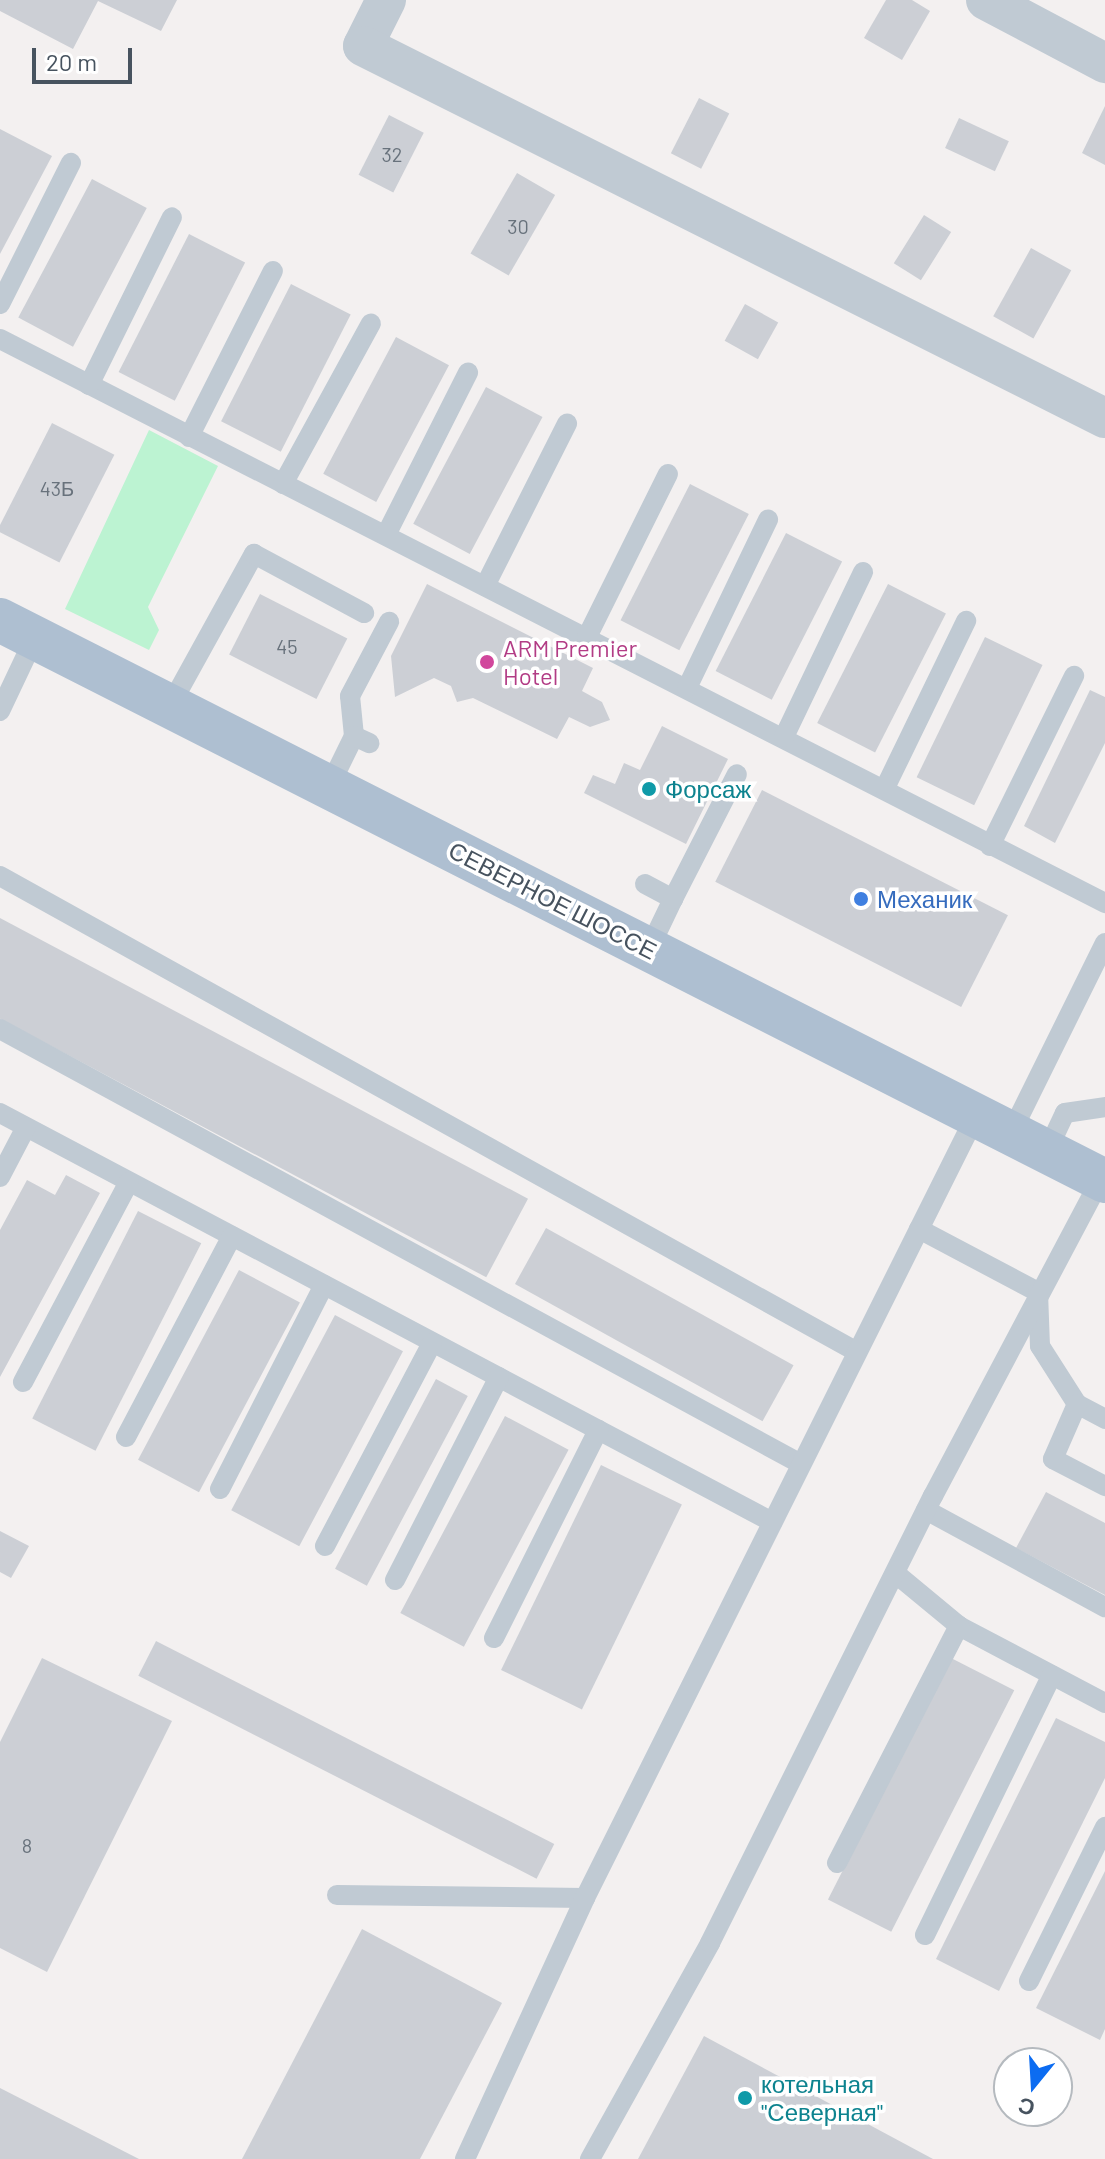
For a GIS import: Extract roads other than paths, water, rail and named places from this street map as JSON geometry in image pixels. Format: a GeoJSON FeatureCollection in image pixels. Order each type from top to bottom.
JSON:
{"type":"FeatureCollection","features":[{"type":"Feature","properties":{"kind":"main road","name":"СЕВЕРНОЕ ШОССЕ"},"geometry":{"type":"LineString","coordinates":[[18,628],[1103,1180]]}},
{"type":"Feature","properties":{"kind":"street"},"geometry":{"type":"LineString","coordinates":[[386,0],[363,46],[1105,418]]}},
{"type":"Feature","properties":{"kind":"street"},"geometry":{"type":"LineString","coordinates":[[986,0],[1105,63]]}},
{"type":"Feature","properties":{"kind":"lane"},"geometry":{"type":"LineString","coordinates":[[0,304],[71,163]]}},
{"type":"Feature","properties":{"kind":"lane"},"geometry":{"type":"LineString","coordinates":[[89,385],[172,217]]}},
{"type":"Feature","properties":{"kind":"lane"},"geometry":{"type":"LineString","coordinates":[[189,437],[273,271]]}},
{"type":"Feature","properties":{"kind":"lane"},"geometry":{"type":"LineString","coordinates":[[283,484],[371,323]]}},
{"type":"Feature","properties":{"kind":"lane"},"geometry":{"type":"LineString","coordinates":[[0,339],[885,788],[990,846],[1105,903]]}},
{"type":"Feature","properties":{"kind":"lane"},"geometry":{"type":"LineString","coordinates":[[386,535],[468,373]]}},
{"type":"Feature","properties":{"kind":"lane"},"geometry":{"type":"LineString","coordinates":[[485,586],[567,424]]}},
{"type":"Feature","properties":{"kind":"lane"},"geometry":{"type":"LineString","coordinates":[[587,637],[668,474]]}},
{"type":"Feature","properties":{"kind":"lane"},"geometry":{"type":"LineString","coordinates":[[687,688],[768,520]]}},
{"type":"Feature","properties":{"kind":"lane"},"geometry":{"type":"LineString","coordinates":[[170,706],[254,554],[364,613]]}},
{"type":"Feature","properties":{"kind":"lane"},"geometry":{"type":"LineString","coordinates":[[784,737],[863,572]]}},
{"type":"Feature","properties":{"kind":"lane"},"geometry":{"type":"LineString","coordinates":[[885,788],[966,621]]}},
{"type":"Feature","properties":{"kind":"lane"},"geometry":{"type":"LineString","coordinates":[[329,787],[361,739],[350,696],[389,622]]}},
{"type":"Feature","properties":{"kind":"lane"},"geometry":{"type":"LineString","coordinates":[[0,711],[18,628]]}},
{"type":"Feature","properties":{"kind":"lane"},"geometry":{"type":"LineString","coordinates":[[990,846],[1074,676]]}},
{"type":"Feature","properties":{"kind":"lane"},"geometry":{"type":"LineString","coordinates":[[649,949],[737,774]]}},
{"type":"Feature","properties":{"kind":"lane"},"geometry":{"type":"LineString","coordinates":[[0,876],[857,1352]]}},
{"type":"Feature","properties":{"kind":"lane"},"geometry":{"type":"LineString","coordinates":[[645,884],[673,899]]}},
{"type":"Feature","properties":{"kind":"lane"},"geometry":{"type":"LineString","coordinates":[[465,2159],[585,1898],[919,1229],[1011,1133],[1105,943]]}},
{"type":"Feature","properties":{"kind":"lane"},"geometry":{"type":"LineString","coordinates":[[0,1029],[801,1464]]}},
{"type":"Feature","properties":{"kind":"lane"},"geometry":{"type":"LineString","coordinates":[[1011,1133],[1065,1113],[1105,1107]]}},
{"type":"Feature","properties":{"kind":"lane"},"geometry":{"type":"LineString","coordinates":[[0,1113],[772,1522]]}},
{"type":"Feature","properties":{"kind":"lane"},"geometry":{"type":"LineString","coordinates":[[0,1177],[26,1127]]}},
{"type":"Feature","properties":{"kind":"lane"},"geometry":{"type":"LineString","coordinates":[[590,2159],[710,1943],[1038,1292],[1103,1180]]}},
{"type":"Feature","properties":{"kind":"lane"},"geometry":{"type":"LineString","coordinates":[[23,1382],[129,1182]]}},
{"type":"Feature","properties":{"kind":"lane"},"geometry":{"type":"LineString","coordinates":[[919,1229],[1038,1292]]}},
{"type":"Feature","properties":{"kind":"lane"},"geometry":{"type":"LineString","coordinates":[[126,1437],[232,1236]]}},
{"type":"Feature","properties":{"kind":"lane"},"geometry":{"type":"LineString","coordinates":[[220,1489],[324,1285]]}},
{"type":"Feature","properties":{"kind":"lane"},"geometry":{"type":"LineString","coordinates":[[1038,1292],[1040,1346],[1077,1404],[1105,1419]]}},
{"type":"Feature","properties":{"kind":"lane"},"geometry":{"type":"LineString","coordinates":[[325,1546],[432,1343]]}},
{"type":"Feature","properties":{"kind":"lane"},"geometry":{"type":"LineString","coordinates":[[395,1580],[499,1377]]}},
{"type":"Feature","properties":{"kind":"lane"},"geometry":{"type":"LineString","coordinates":[[1077,1404],[1053,1459],[1105,1486]]}},
{"type":"Feature","properties":{"kind":"lane"},"geometry":{"type":"LineString","coordinates":[[494,1638],[598,1430]]}},
{"type":"Feature","properties":{"kind":"lane"},"geometry":{"type":"LineString","coordinates":[[926,1510],[1105,1607]]}},
{"type":"Feature","properties":{"kind":"lane"},"geometry":{"type":"LineString","coordinates":[[895,1573],[959,1626],[1105,1703]]}},
{"type":"Feature","properties":{"kind":"lane"},"geometry":{"type":"LineString","coordinates":[[837,1863],[959,1626]]}},
{"type":"Feature","properties":{"kind":"lane"},"geometry":{"type":"LineString","coordinates":[[925,1935],[1052,1675]]}},
{"type":"Feature","properties":{"kind":"lane"},"geometry":{"type":"LineString","coordinates":[[1029,1981],[1105,1827]]}},
{"type":"Feature","properties":{"kind":"lane"},"geometry":{"type":"LineString","coordinates":[[337,1895],[585,1898]]}},
{"type":"Feature","properties":{"kind":"place","name":"ARM Premier Hotel"},"geometry":{"type":"Point","coordinates":[487,662]}},
{"type":"Feature","properties":{"kind":"place","name":"Форсаж"},"geometry":{"type":"Point","coordinates":[649,789]}},
{"type":"Feature","properties":{"kind":"place","name":"Механик"},"geometry":{"type":"Point","coordinates":[861,899]}},
{"type":"Feature","properties":{"kind":"place","name":"котельная \"Северная\""},"geometry":{"type":"Point","coordinates":[745,2098]}}]}
